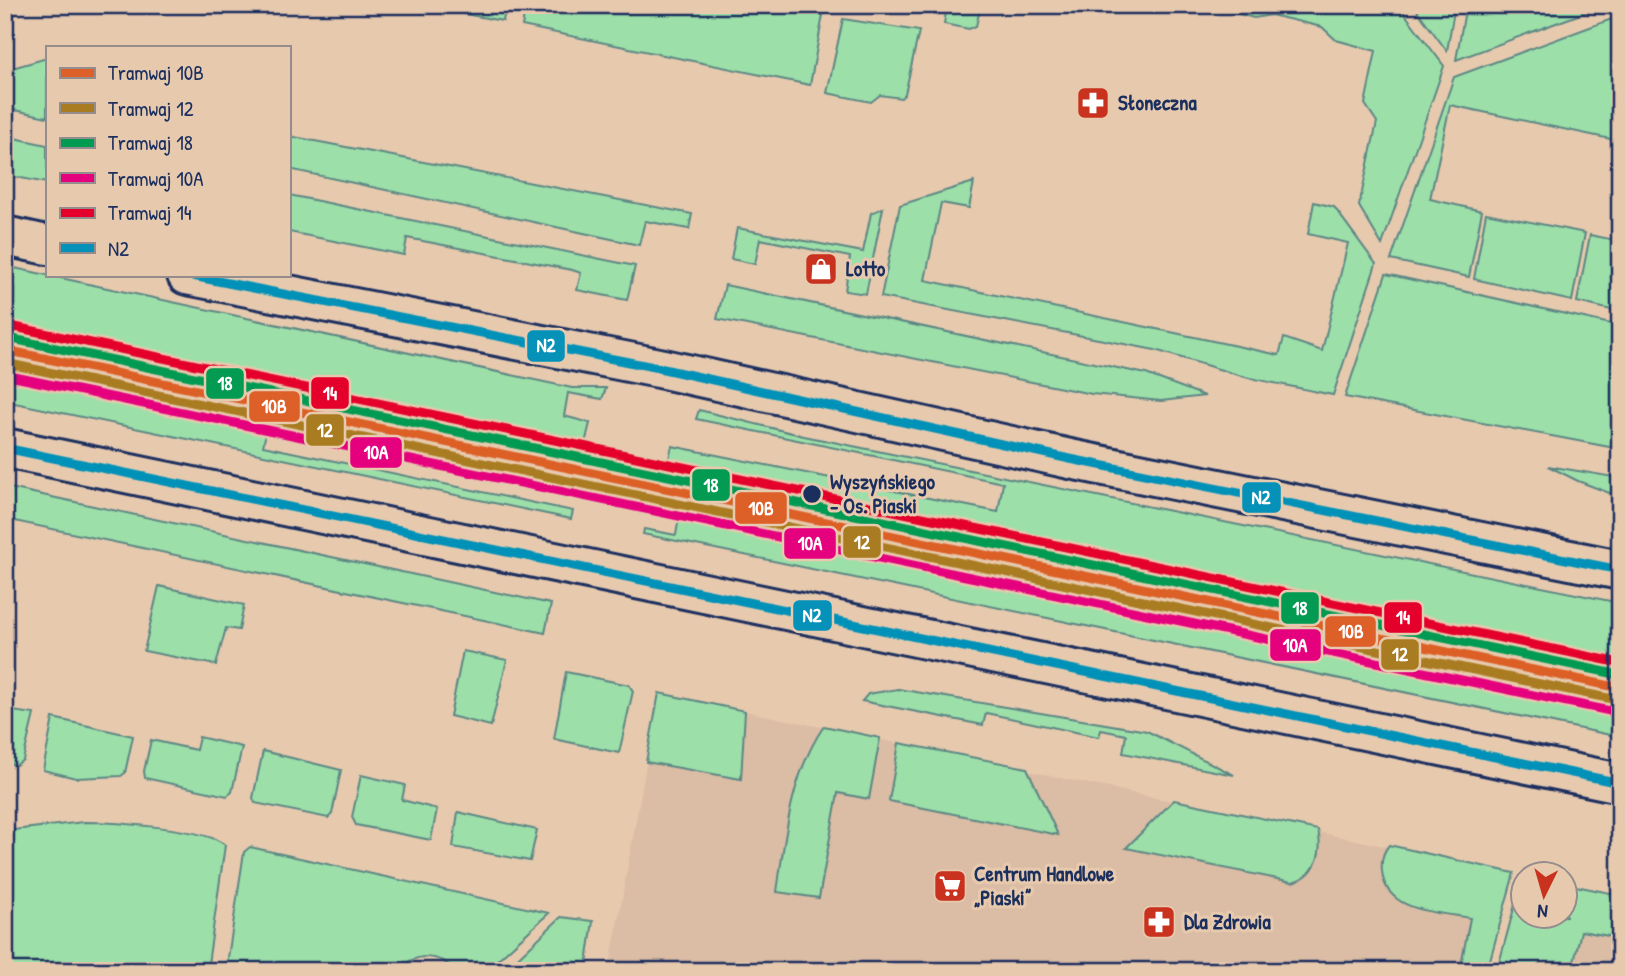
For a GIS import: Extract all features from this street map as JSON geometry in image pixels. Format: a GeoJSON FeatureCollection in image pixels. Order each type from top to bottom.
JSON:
{"type":"FeatureCollection","features":[{"type":"Feature","properties":{"kind":"street"},"geometry":{"type":"LineString","coordinates":[[5,236],[46,245]]}},
{"type":"Feature","properties":{"kind":"street"},"geometry":{"type":"LineString","coordinates":[[192,276],[659,368],[1070,459],[1620,570]]}},
{"type":"Feature","properties":{"kind":"street"},"geometry":{"type":"LineString","coordinates":[[5,448],[1620,783]]}},
{"type":"Feature","properties":{"kind":"shaded area"},"geometry":{"type":"Polygon","coordinates":[[[659,693],[1483,867],[1459,971],[609,971],[659,693]]]}},
{"type":"Feature","properties":{"kind":"shaded area"},"geometry":{"type":"Polygon","coordinates":[[[1587,888],[1620,895],[1620,971],[1571,971],[1587,888]]]}},
{"type":"Feature","properties":{"kind":"green space"},"geometry":{"type":"Polygon","coordinates":[[[416,5],[506,5],[503,21],[416,5]]]}},
{"type":"Feature","properties":{"kind":"green space"},"geometry":{"type":"Polygon","coordinates":[[[526,5],[756,5],[823,15],[810,85],[522,26],[526,5]]]}},
{"type":"Feature","properties":{"kind":"green space"},"geometry":{"type":"Polygon","coordinates":[[[947,5],[981,5],[976,26],[969,29],[944,24],[947,5]]]}},
{"type":"Feature","properties":{"kind":"green space"},"geometry":{"type":"Polygon","coordinates":[[[1204,5],[1398,5],[1444,66],[1382,245],[1359,206],[1377,122],[1365,104],[1376,51],[1336,40],[1322,27],[1271,15],[1254,18],[1204,5]]]}},
{"type":"Feature","properties":{"kind":"green space"},"geometry":{"type":"Polygon","coordinates":[[[1413,5],[1455,5],[1447,51],[1413,5]]]}},
{"type":"Feature","properties":{"kind":"green space"},"geometry":{"type":"Polygon","coordinates":[[[1466,5],[1605,5],[1456,60],[1466,5]]]}},
{"type":"Feature","properties":{"kind":"green space"},"geometry":{"type":"Polygon","coordinates":[[[1620,16],[1620,141],[1450,105],[1430,199],[1482,211],[1469,277],[1391,260],[1454,77],[1620,16]]]}},
{"type":"Feature","properties":{"kind":"green space"},"geometry":{"type":"Polygon","coordinates":[[[843,19],[919,31],[905,94],[901,98],[880,95],[871,102],[827,93],[843,19]]]}},
{"type":"Feature","properties":{"kind":"green space"},"geometry":{"type":"Polygon","coordinates":[[[46,58],[46,117],[5,108],[5,70],[46,58]]]}},
{"type":"Feature","properties":{"kind":"green space"},"geometry":{"type":"Polygon","coordinates":[[[5,136],[46,145],[46,183],[5,175],[5,136]]]}},
{"type":"Feature","properties":{"kind":"green space"},"geometry":{"type":"Polygon","coordinates":[[[290,136],[692,214],[689,229],[645,221],[639,245],[290,169],[290,136]]]}},
{"type":"Feature","properties":{"kind":"green space"},"geometry":{"type":"Polygon","coordinates":[[[974,182],[969,208],[941,203],[925,280],[1279,355],[1284,338],[1322,351],[1348,243],[1308,234],[1314,202],[1334,207],[1376,264],[1333,395],[1245,377],[1155,350],[881,297],[900,205],[974,182]]]}},
{"type":"Feature","properties":{"kind":"green space"},"geometry":{"type":"Polygon","coordinates":[[[290,195],[635,266],[627,300],[577,290],[581,273],[572,270],[407,238],[404,255],[290,232],[290,195]]]}},
{"type":"Feature","properties":{"kind":"green space"},"geometry":{"type":"Polygon","coordinates":[[[883,208],[866,294],[845,291],[850,257],[760,239],[755,264],[731,259],[737,228],[863,252],[871,213],[883,208]]]}},
{"type":"Feature","properties":{"kind":"green space"},"geometry":{"type":"Polygon","coordinates":[[[1486,213],[1585,233],[1572,301],[1474,279],[1486,213]]]}},
{"type":"Feature","properties":{"kind":"green space"},"geometry":{"type":"Polygon","coordinates":[[[1590,235],[1620,241],[1620,312],[1577,302],[1590,235]]]}},
{"type":"Feature","properties":{"kind":"green space"},"geometry":{"type":"Polygon","coordinates":[[[5,266],[572,388],[606,388],[602,399],[568,393],[564,416],[590,423],[576,481],[269,419],[263,446],[573,511],[571,519],[5,401],[5,266]]]}},
{"type":"Feature","properties":{"kind":"green space"},"geometry":{"type":"Polygon","coordinates":[[[1386,274],[1620,326],[1620,449],[1345,397],[1386,274]]]}},
{"type":"Feature","properties":{"kind":"green space"},"geometry":{"type":"Polygon","coordinates":[[[725,285],[1146,374],[1205,396],[1161,401],[1092,394],[717,319],[725,285]]]}},
{"type":"Feature","properties":{"kind":"green space"},"geometry":{"type":"Polygon","coordinates":[[[699,410],[804,436],[1620,603],[1620,737],[643,534],[644,529],[676,535],[680,512],[657,506],[672,446],[998,512],[1003,483],[696,419],[699,410]]]}},
{"type":"Feature","properties":{"kind":"green space"},"geometry":{"type":"Polygon","coordinates":[[[1548,466],[1620,478],[1620,497],[1578,481],[1548,466]]]}},
{"type":"Feature","properties":{"kind":"green space"},"geometry":{"type":"Polygon","coordinates":[[[5,487],[551,604],[545,633],[5,519],[5,487]]]}},
{"type":"Feature","properties":{"kind":"green space"},"geometry":{"type":"Polygon","coordinates":[[[159,586],[244,605],[239,630],[226,628],[216,665],[144,651],[159,586]]]}},
{"type":"Feature","properties":{"kind":"green space"},"geometry":{"type":"Polygon","coordinates":[[[463,651],[507,660],[491,726],[450,716],[463,651]]]}},
{"type":"Feature","properties":{"kind":"green space"},"geometry":{"type":"Polygon","coordinates":[[[566,672],[629,685],[633,691],[619,753],[554,739],[566,672]]]}},
{"type":"Feature","properties":{"kind":"green space"},"geometry":{"type":"Polygon","coordinates":[[[898,689],[1147,731],[1234,775],[1123,753],[1126,735],[1101,730],[1099,737],[986,713],[983,725],[862,701],[868,694],[898,689]]]}},
{"type":"Feature","properties":{"kind":"green space"},"geometry":{"type":"Polygon","coordinates":[[[659,693],[745,711],[741,779],[646,762],[659,693]]]}},
{"type":"Feature","properties":{"kind":"green space"},"geometry":{"type":"Polygon","coordinates":[[[5,710],[34,714],[23,760],[16,765],[5,763],[5,710]]]}},
{"type":"Feature","properties":{"kind":"green space"},"geometry":{"type":"Polygon","coordinates":[[[53,718],[133,736],[125,773],[121,776],[76,778],[43,770],[53,718]]]}},
{"type":"Feature","properties":{"kind":"green space"},"geometry":{"type":"Polygon","coordinates":[[[824,726],[880,738],[869,799],[838,793],[819,898],[777,892],[791,806],[804,764],[824,726]]]}},
{"type":"Feature","properties":{"kind":"green space"},"geometry":{"type":"Polygon","coordinates":[[[199,737],[242,747],[232,792],[227,796],[145,778],[151,740],[196,750],[199,737]]]}},
{"type":"Feature","properties":{"kind":"green space"},"geometry":{"type":"Polygon","coordinates":[[[899,743],[1027,768],[1058,835],[889,801],[899,743]]]}},
{"type":"Feature","properties":{"kind":"green space"},"geometry":{"type":"Polygon","coordinates":[[[263,751],[341,770],[332,814],[328,818],[255,803],[253,798],[263,751]]]}},
{"type":"Feature","properties":{"kind":"green space"},"geometry":{"type":"Polygon","coordinates":[[[361,775],[405,785],[402,800],[437,809],[431,840],[356,825],[352,817],[361,775]]]}},
{"type":"Feature","properties":{"kind":"green space"},"geometry":{"type":"Polygon","coordinates":[[[1174,800],[1318,830],[1319,855],[1313,869],[1301,879],[1292,882],[1126,848],[1174,800]]]}},
{"type":"Feature","properties":{"kind":"green space"},"geometry":{"type":"Polygon","coordinates":[[[458,812],[537,830],[530,861],[453,847],[458,812]]]}},
{"type":"Feature","properties":{"kind":"green space"},"geometry":{"type":"Polygon","coordinates":[[[84,822],[180,830],[215,839],[225,845],[207,971],[5,971],[5,831],[84,822]]]}},
{"type":"Feature","properties":{"kind":"green space"},"geometry":{"type":"Polygon","coordinates":[[[1389,845],[1510,872],[1510,888],[1487,971],[1460,971],[1470,918],[1415,908],[1393,895],[1385,885],[1382,871],[1385,851],[1389,845]]]}},
{"type":"Feature","properties":{"kind":"green space"},"geometry":{"type":"Polygon","coordinates":[[[250,847],[549,913],[485,971],[456,971],[442,961],[427,957],[411,960],[398,971],[226,971],[244,852],[250,847]]]}},
{"type":"Feature","properties":{"kind":"green space"},"geometry":{"type":"Polygon","coordinates":[[[1580,887],[1620,895],[1620,938],[1581,931],[1572,971],[1497,971],[1510,923],[1510,930],[1580,930],[1580,887]]]}},
{"type":"Feature","properties":{"kind":"green space"},"geometry":{"type":"Polygon","coordinates":[[[561,917],[593,921],[586,971],[504,971],[561,917]]]}},
{"type":"Feature","properties":{"kind":"tram line","name":"14"},"geometry":{"type":"LineString","coordinates":[[10,326],[1620,663]]}},
{"type":"Feature","properties":{"kind":"tram line","name":"18"},"geometry":{"type":"LineString","coordinates":[[8,338],[1620,675]]}},
{"type":"Feature","properties":{"kind":"tram line","name":"10B"},"geometry":{"type":"LineString","coordinates":[[5,350],[1620,688]]}},
{"type":"Feature","properties":{"kind":"tram line","name":"12"},"geometry":{"type":"LineString","coordinates":[[5,363],[1617,700]]}},
{"type":"Feature","properties":{"kind":"tram line","name":"10A"},"geometry":{"type":"LineString","coordinates":[[5,375],[1615,712]]}},
{"type":"Feature","properties":{"kind":"transit line","name":"N2"},"geometry":{"type":"LineString","coordinates":[[192,276],[659,368],[1070,459],[1620,570]]}},
{"type":"Feature","properties":{"kind":"transit line","name":"N2"},"geometry":{"type":"LineString","coordinates":[[5,448],[1620,783]]}},
{"type":"Feature","properties":{"kind":"place","name":"Słoneczna"},"geometry":{"type":"Point","coordinates":[1093,103]}},
{"type":"Feature","properties":{"kind":"place","name":"Lotto"},"geometry":{"type":"Point","coordinates":[821,269]}},
{"type":"Feature","properties":{"kind":"place","name":"Wyszyńskiego - Os. Piaski"},"geometry":{"type":"Point","coordinates":[812,494]}},
{"type":"Feature","properties":{"kind":"place","name":"Centrum Handlowe „Piaski”"},"geometry":{"type":"Point","coordinates":[950,886]}},
{"type":"Feature","properties":{"kind":"place","name":"Dla Zdrowia"},"geometry":{"type":"Point","coordinates":[1159,922]}}]}
